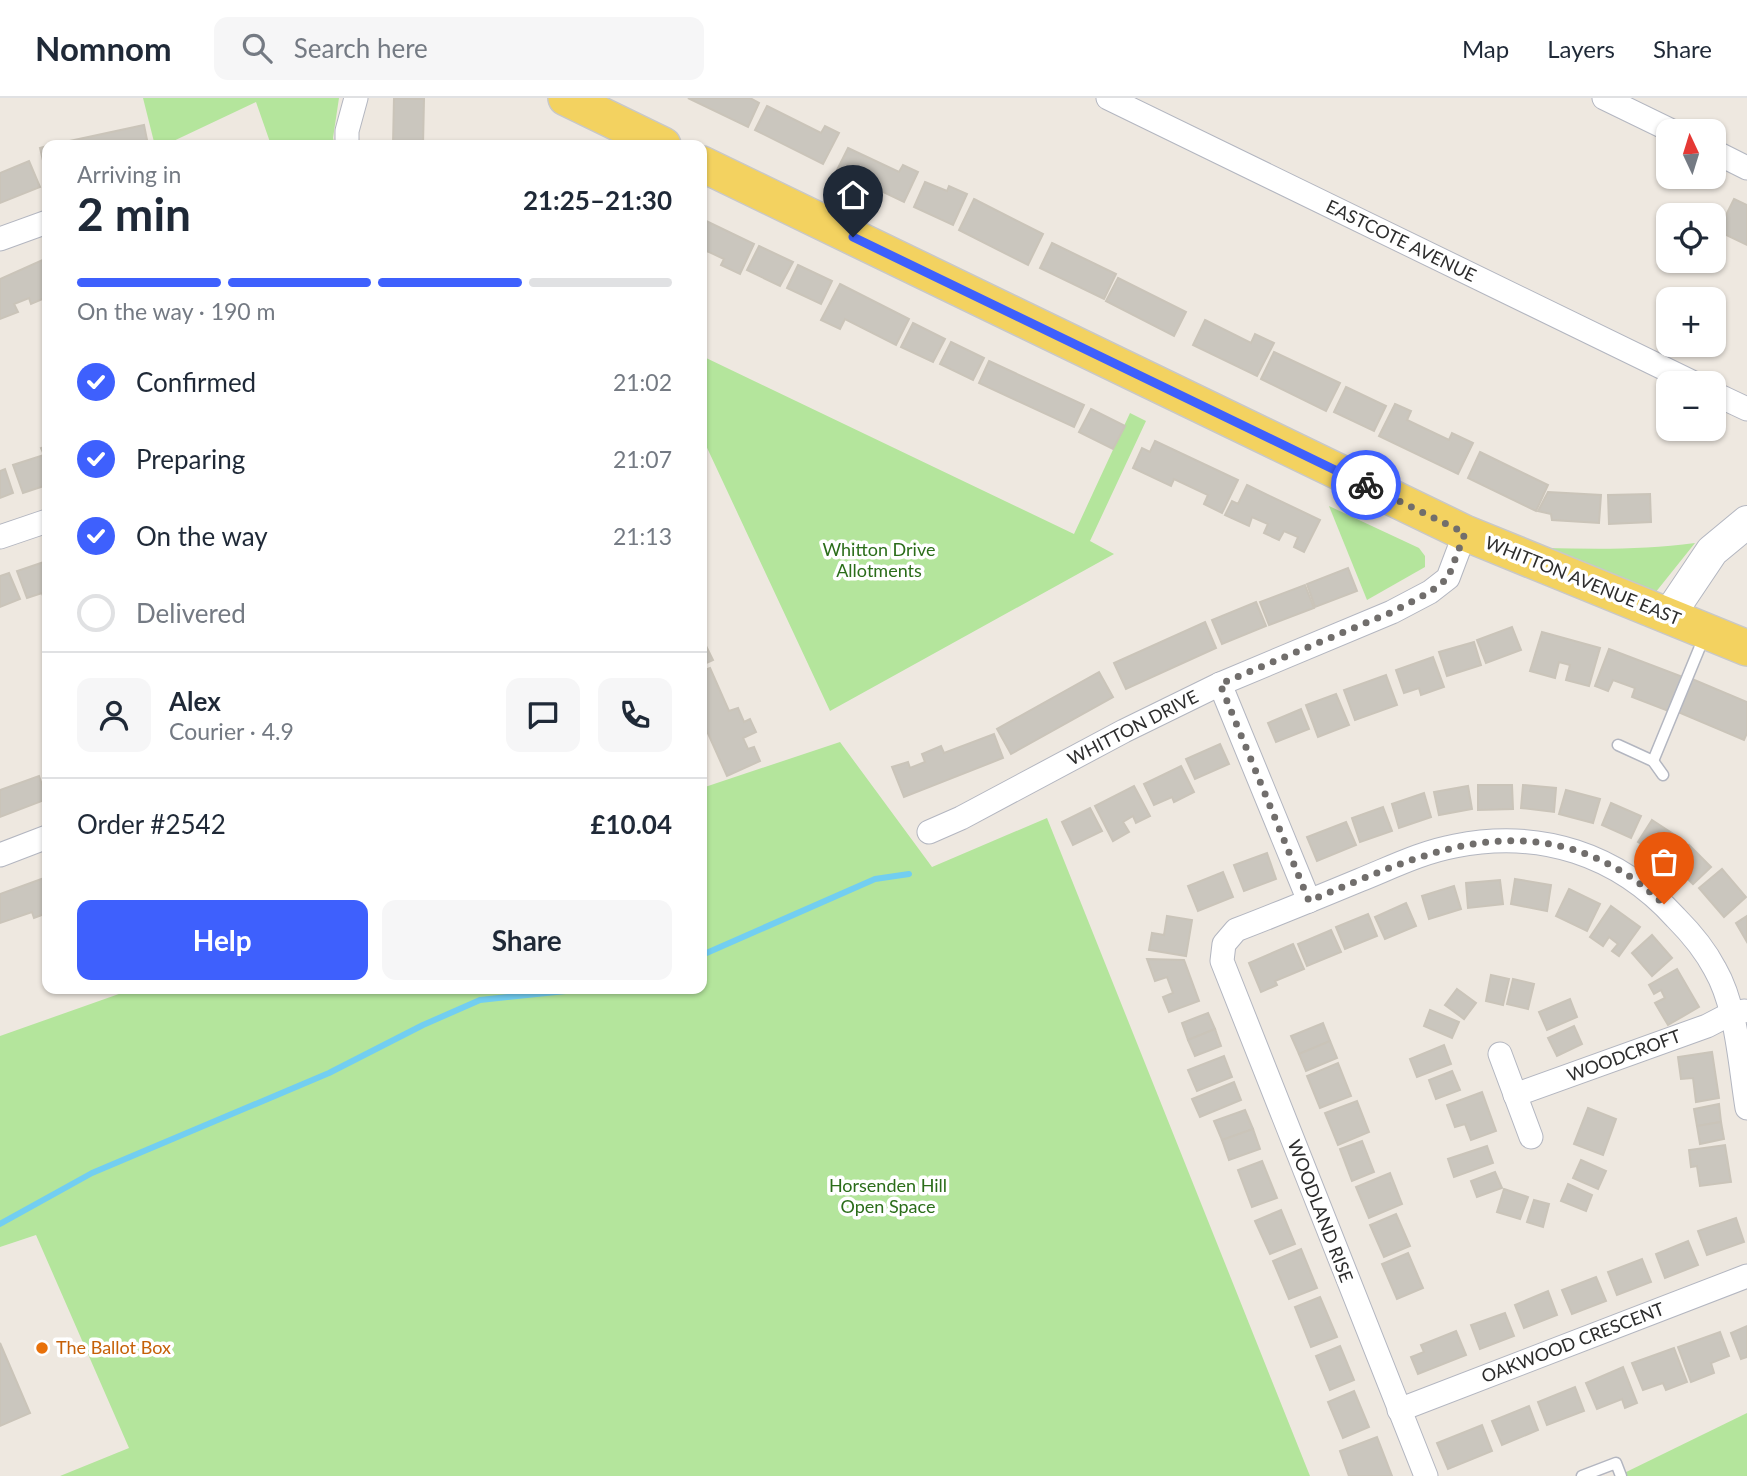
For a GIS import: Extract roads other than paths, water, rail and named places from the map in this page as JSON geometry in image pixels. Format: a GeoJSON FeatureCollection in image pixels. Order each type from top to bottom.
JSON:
{"type":"FeatureCollection","features":[{"type":"Feature","properties":{"kind":"main road"},"geometry":{"type":"LineString","coordinates":[[566,98],[653,140]]}},
{"type":"Feature","properties":{"kind":"main road","name":"WHITTON AVENUE EAST"},"geometry":{"type":"LineString","coordinates":[[707,166],[1465,533],[1747,648]]}},
{"type":"Feature","properties":{"kind":"street"},"geometry":{"type":"LineString","coordinates":[[347,140],[356,98]]}},
{"type":"Feature","properties":{"kind":"street","name":"EASTCOTE AVENUE"},"geometry":{"type":"LineString","coordinates":[[1108,98],[1669,371]]}},
{"type":"Feature","properties":{"kind":"street"},"geometry":{"type":"LineString","coordinates":[[1604,98],[1656,123]]}},
{"type":"Feature","properties":{"kind":"street"},"geometry":{"type":"LineString","coordinates":[[1726,158],[1747,168]]}},
{"type":"Feature","properties":{"kind":"street"},"geometry":{"type":"LineString","coordinates":[[0,239],[42,224]]}},
{"type":"Feature","properties":{"kind":"street"},"geometry":{"type":"LineString","coordinates":[[1726,399],[1747,409]]}},
{"type":"Feature","properties":{"kind":"street"},"geometry":{"type":"LineString","coordinates":[[1669,615],[1712,551],[1747,522]]}},
{"type":"Feature","properties":{"kind":"street"},"geometry":{"type":"LineString","coordinates":[[0,537],[42,523]]}},
{"type":"Feature","properties":{"kind":"street","name":"WHITTON DRIVE"},"geometry":{"type":"LineString","coordinates":[[929,832],[1220,684],[1392,612],[1430,592],[1448,578],[1465,533]]}},
{"type":"Feature","properties":{"kind":"street"},"geometry":{"type":"LineString","coordinates":[[1220,684],[1309,901],[1407,861],[1452,846],[1494,840],[1532,841],[1569,849],[1603,862],[1635,880],[1664,904],[1691,934],[1716,970],[1739,1012],[1747,1108]]}},
{"type":"Feature","properties":{"kind":"street"},"geometry":{"type":"LineString","coordinates":[[0,855],[42,839]]}},
{"type":"Feature","properties":{"kind":"street","name":"WOODLAND RISE"},"geometry":{"type":"LineString","coordinates":[[1309,901],[1236,930],[1224,944],[1223,961],[1426,1476]]}},
{"type":"Feature","properties":{"kind":"street","name":"WOODCROFT"},"geometry":{"type":"LineString","coordinates":[[1515,1096],[1739,1012]]}},
{"type":"Feature","properties":{"kind":"street"},"geometry":{"type":"LineString","coordinates":[[1500,1054],[1531,1137]]}},
{"type":"Feature","properties":{"kind":"street","name":"OAKWOOD CRESCENT"},"geometry":{"type":"LineString","coordinates":[[1399,1410],[1747,1276]]}},
{"type":"Feature","properties":{"kind":"lane"},"geometry":{"type":"LineString","coordinates":[[1653,761],[1707,631]]}},
{"type":"Feature","properties":{"kind":"lane"},"geometry":{"type":"LineString","coordinates":[[1618,746],[1653,761],[1663,775]]}},
{"type":"Feature","properties":{"kind":"lane"},"geometry":{"type":"LineString","coordinates":[[1582,1476],[1616,1463],[1621,1476]]}},
{"type":"Feature","properties":{"kind":"waterway"},"geometry":{"type":"LineString","coordinates":[[707,953],[875,879],[909,874]]}},
{"type":"Feature","properties":{"kind":"waterway"},"geometry":{"type":"LineString","coordinates":[[0,1224],[92,1173],[329,1073],[423,1025],[480,1000],[537,994]]}},
{"type":"Feature","properties":{"kind":"place","name":"The Ballot Box"},"geometry":{"type":"Point","coordinates":[42,1348]}},
{"type":"Feature","properties":{"kind":"park label","name":"Whitton Drive Allotments"},"geometry":{"type":"Point","coordinates":[879,560]}},
{"type":"Feature","properties":{"kind":"park label","name":"Horsenden Hill Open Space"},"geometry":{"type":"Point","coordinates":[888,1196]}}]}
